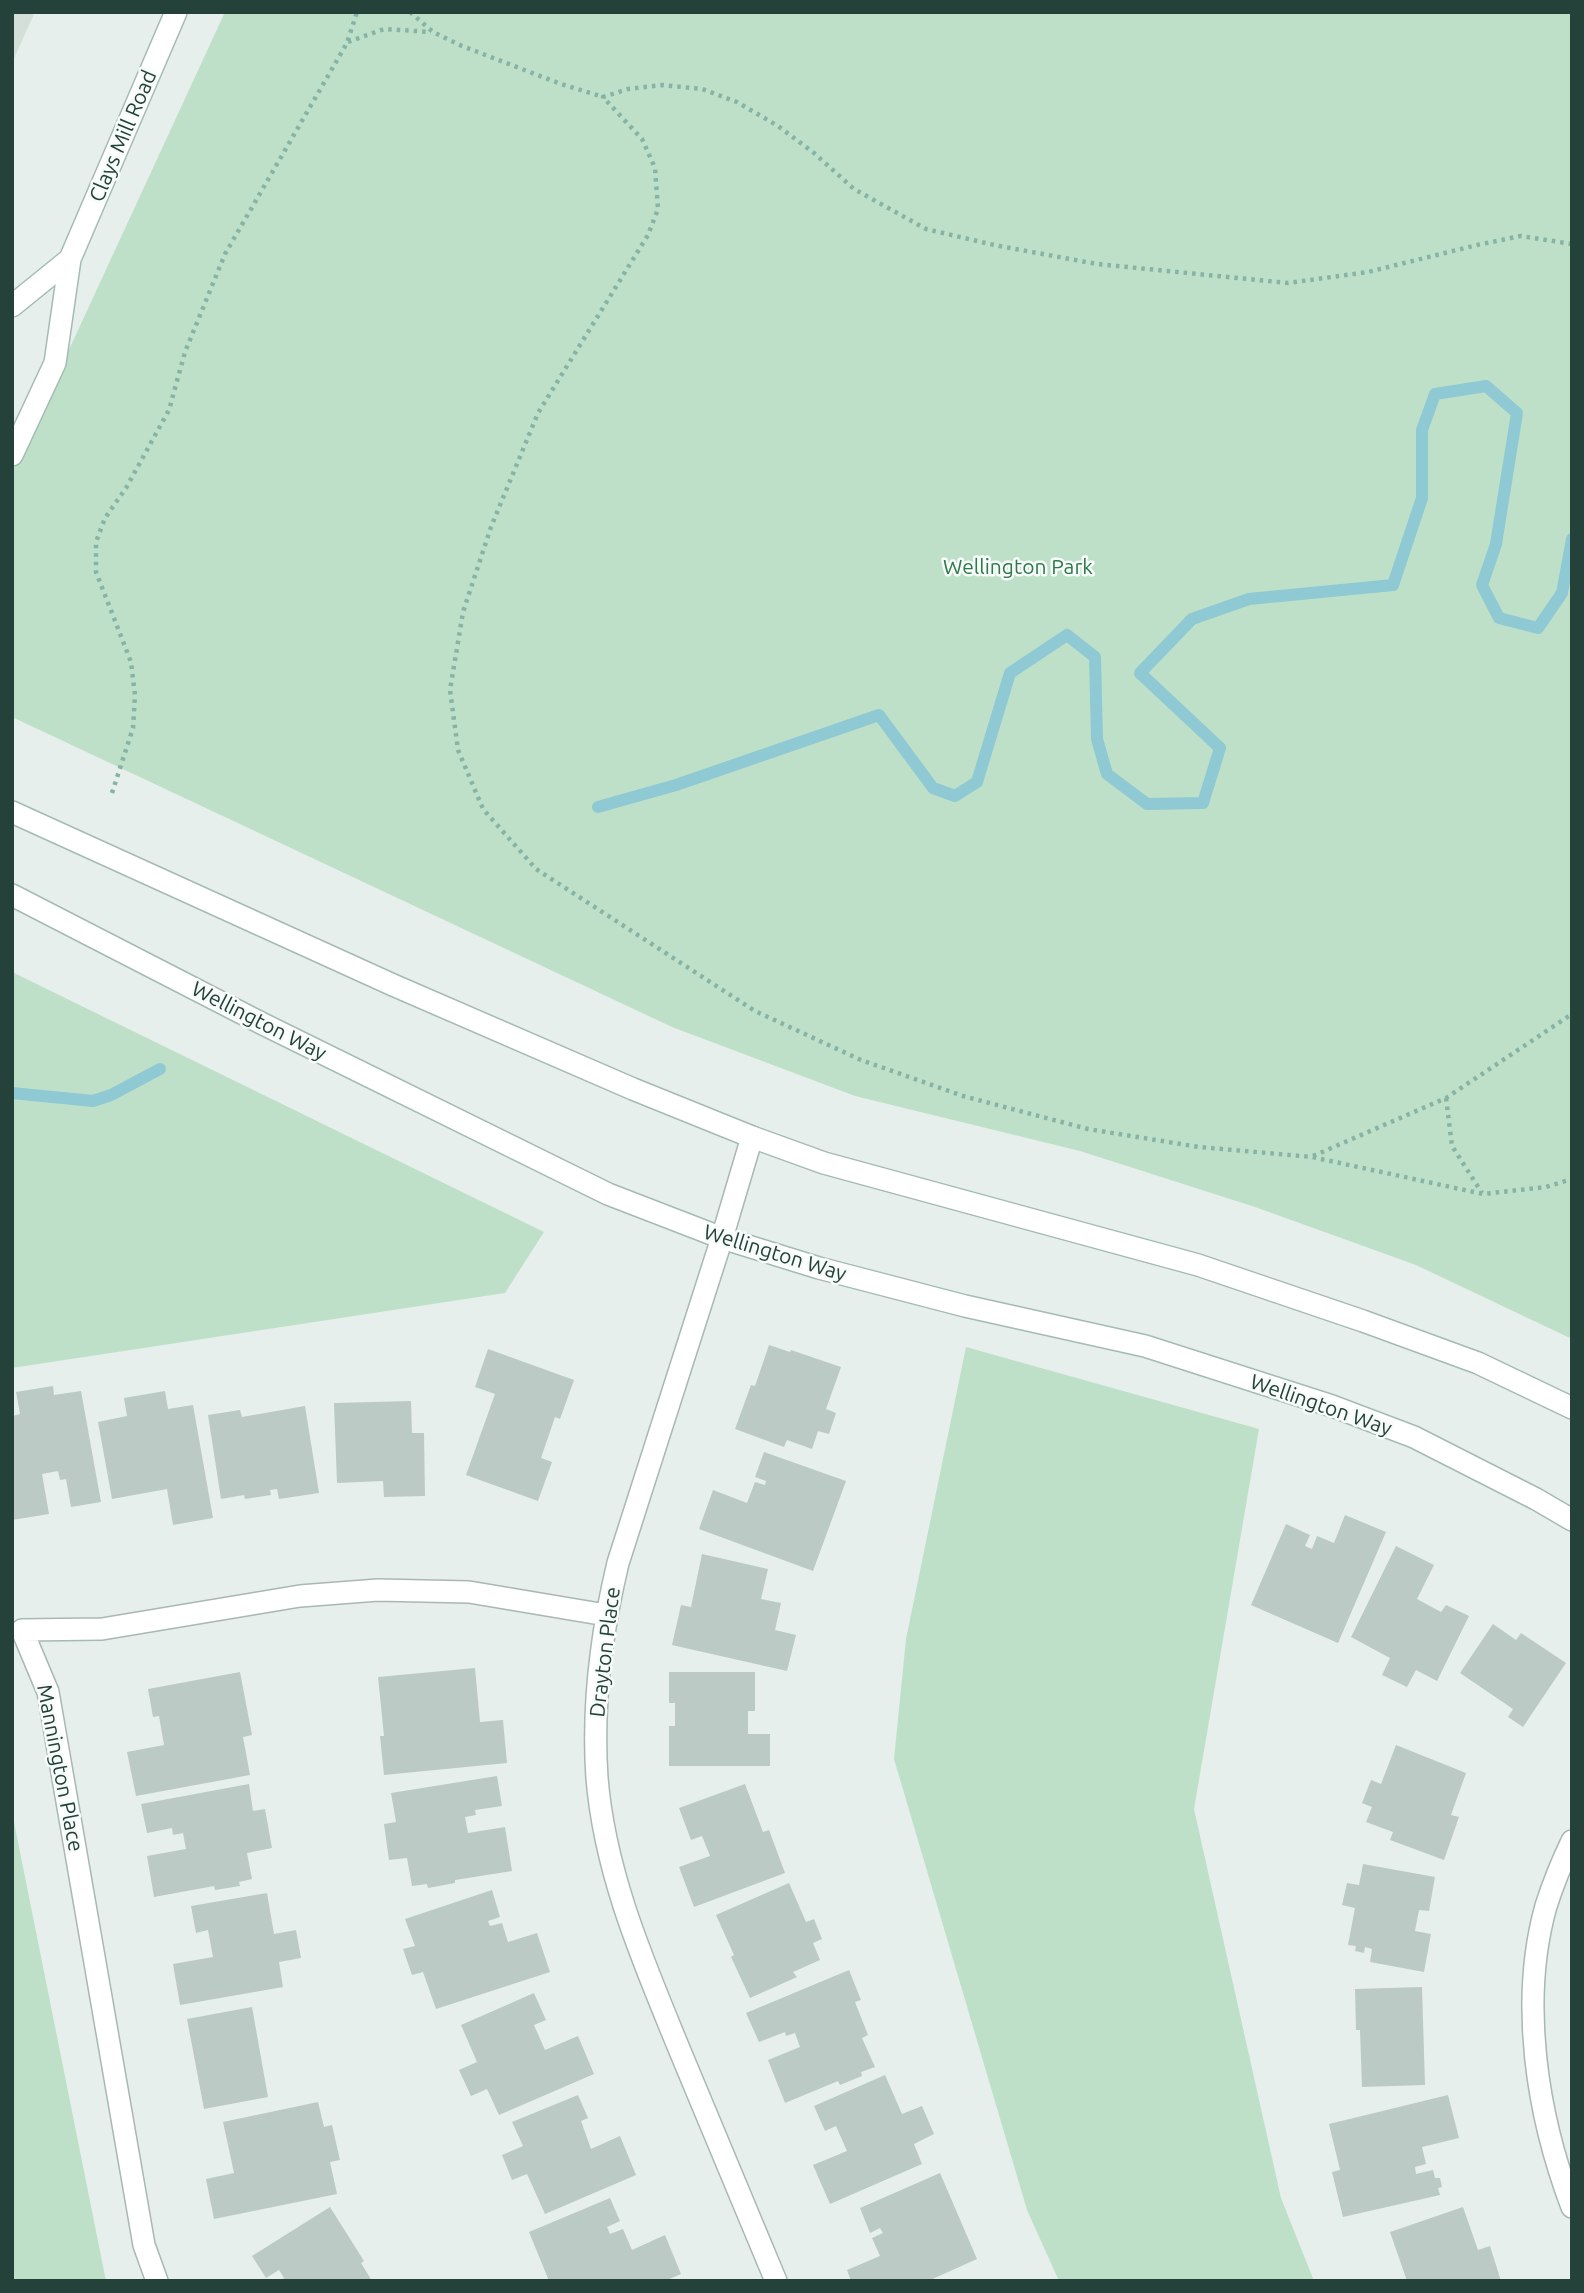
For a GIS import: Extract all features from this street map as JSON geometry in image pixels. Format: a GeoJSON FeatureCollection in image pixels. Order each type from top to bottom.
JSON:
{"type":"FeatureCollection","features":[{"type":"Feature","properties":{"kind":"main road","name":"Clays Mill Road"},"geometry":{"type":"LineString","coordinates":[[12,455],[55,363],[70,259],[176,12]]}},
{"type":"Feature","properties":{"kind":"main road","name":"Clays Mill Road"},"geometry":{"type":"LineString","coordinates":[[12,306],[70,259]]}},
{"type":"Feature","properties":{"kind":"main road"},"geometry":{"type":"LineString","coordinates":[[12,813],[406,990],[633,1089],[752,1137],[824,1163],[1198,1265],[1478,1363],[1572,1408]]}},
{"type":"Feature","properties":{"kind":"main road","name":"Wellington Way"},"geometry":{"type":"LineString","coordinates":[[12,895],[261,1023],[596,1188],[722,1238],[819,1268],[965,1306],[1145,1346],[1332,1406],[1413,1437],[1572,1520]]}},
{"type":"Feature","properties":{"kind":"main road","name":"Drayton Place"},"geometry":{"type":"LineString","coordinates":[[752,1137],[618,1563],[606,1615],[595,1703],[597,1779],[614,1877],[637,1947],[776,2281]]}},
{"type":"Feature","properties":{"kind":"main road","name":"Mannington Place"},"geometry":{"type":"LineString","coordinates":[[157,2281],[142,2232],[48,1692],[22,1630],[102,1629],[300,1596],[378,1590],[469,1592],[606,1615]]}},
{"type":"Feature","properties":{"kind":"main road"},"geometry":{"type":"LineString","coordinates":[[1572,1841],[1546,1908],[1539,1943],[1533,2008],[1541,2104],[1560,2177],[1572,2207]]}},
{"type":"Feature","properties":{"kind":"path"},"geometry":{"type":"LineString","coordinates":[[112,793],[133,728],[135,695],[131,662],[96,572],[96,542],[105,518],[126,488],[169,410],[185,352],[225,254],[347,43],[357,12]]}},
{"type":"Feature","properties":{"kind":"path"},"geometry":{"type":"LineString","coordinates":[[410,12],[433,32]]}},
{"type":"Feature","properties":{"kind":"path"},"geometry":{"type":"LineString","coordinates":[[347,43],[384,29],[433,32],[561,84],[603,97],[642,139],[655,168],[658,209],[648,235],[538,413],[491,527],[463,612],[450,690],[458,750],[483,809],[536,870],[755,1011],[861,1060],[963,1096],[1088,1129],[1199,1147],[1312,1157],[1483,1194],[1546,1187],[1572,1179]]}},
{"type":"Feature","properties":{"kind":"path"},"geometry":{"type":"LineString","coordinates":[[603,97],[628,89],[662,85],[702,89],[737,102],[778,126],[814,153],[853,189],[926,229],[1097,264],[1288,284],[1368,272],[1521,236],[1572,244]]}},
{"type":"Feature","properties":{"kind":"path"},"geometry":{"type":"LineString","coordinates":[[1312,1157],[1446,1098],[1572,1014]]}},
{"type":"Feature","properties":{"kind":"path"},"geometry":{"type":"LineString","coordinates":[[1446,1098],[1452,1146],[1483,1194]]}},
{"type":"Feature","properties":{"kind":"shaded area"},"geometry":{"type":"Polygon","coordinates":[[[12,12],[35,12],[12,63],[12,12]]]}},
{"type":"Feature","properties":{"kind":"green space","name":"Wellington Park"},"geometry":{"type":"Polygon","coordinates":[[[225,12],[1572,12],[1572,1339],[1416,1265],[1255,1207],[1080,1151],[855,1096],[672,1027],[12,717],[12,473],[225,12]]]}},
{"type":"Feature","properties":{"kind":"green space"},"geometry":{"type":"Polygon","coordinates":[[[12,972],[544,1232],[505,1293],[12,1368],[12,972]]]}},
{"type":"Feature","properties":{"kind":"green space"},"geometry":{"type":"Polygon","coordinates":[[[966,1347],[1259,1429],[1194,1809],[1281,2198],[1314,2281],[1059,2281],[1027,2210],[894,1759],[906,1639],[966,1347]]]}},
{"type":"Feature","properties":{"kind":"green space"},"geometry":{"type":"Polygon","coordinates":[[[12,1812],[106,2281],[12,2281],[12,1812]]]}},
{"type":"Feature","properties":{"kind":"building"},"geometry":{"type":"Polygon","coordinates":[[[769,1345],[841,1367],[826,1409],[836,1413],[829,1434],[818,1431],[812,1449],[787,1440],[784,1447],[735,1429],[751,1385],[755,1386],[769,1345]]]}},
{"type":"Feature","properties":{"kind":"building"},"geometry":{"type":"Polygon","coordinates":[[[488,1349],[574,1380],[560,1419],[555,1417],[541,1458],[552,1462],[538,1501],[466,1475],[495,1394],[475,1387],[488,1349]]]}},
{"type":"Feature","properties":{"kind":"building"},"geometry":{"type":"Polygon","coordinates":[[[53,1386],[54,1395],[81,1391],[101,1502],[71,1507],[66,1479],[60,1480],[58,1471],[42,1474],[49,1514],[12,1520],[12,1416],[20,1414],[16,1392],[53,1386]]]}},
{"type":"Feature","properties":{"kind":"building"},"geometry":{"type":"Polygon","coordinates":[[[165,1391],[168,1409],[193,1405],[213,1518],[173,1525],[167,1489],[112,1499],[98,1422],[127,1416],[124,1398],[165,1391]]]}},
{"type":"Feature","properties":{"kind":"building"},"geometry":{"type":"Polygon","coordinates":[[[411,1401],[412,1433],[424,1433],[425,1496],[384,1497],[383,1481],[337,1483],[334,1403],[411,1401]]]}},
{"type":"Feature","properties":{"kind":"building"},"geometry":{"type":"Polygon","coordinates":[[[305,1406],[319,1493],[279,1499],[277,1489],[270,1490],[271,1495],[245,1499],[244,1495],[221,1499],[208,1415],[240,1410],[242,1417],[305,1406]]]}},
{"type":"Feature","properties":{"kind":"building"},"geometry":{"type":"Polygon","coordinates":[[[764,1452],[846,1481],[813,1571],[699,1529],[713,1490],[747,1503],[755,1482],[765,1485],[766,1481],[755,1477],[764,1452]]]}},
{"type":"Feature","properties":{"kind":"building"},"geometry":{"type":"Polygon","coordinates":[[[1345,1515],[1386,1532],[1338,1643],[1251,1605],[1286,1524],[1310,1535],[1305,1546],[1312,1549],[1317,1536],[1334,1543],[1345,1515]]]}},
{"type":"Feature","properties":{"kind":"building"},"geometry":{"type":"Polygon","coordinates":[[[1396,1546],[1434,1565],[1417,1599],[1441,1612],[1446,1605],[1469,1616],[1437,1681],[1416,1670],[1407,1687],[1382,1675],[1390,1658],[1351,1637],[1396,1546]]]}},
{"type":"Feature","properties":{"kind":"building"},"geometry":{"type":"Polygon","coordinates":[[[702,1554],[768,1569],[761,1599],[781,1603],[775,1630],[796,1635],[787,1671],[672,1645],[681,1605],[691,1607],[702,1554]]]}},
{"type":"Feature","properties":{"kind":"building"},"geometry":{"type":"Polygon","coordinates":[[[1493,1624],[1516,1640],[1521,1633],[1566,1663],[1523,1727],[1508,1717],[1513,1709],[1460,1673],[1493,1624]]]}},
{"type":"Feature","properties":{"kind":"building"},"geometry":{"type":"Polygon","coordinates":[[[475,1668],[480,1722],[503,1720],[507,1763],[384,1775],[380,1736],[384,1736],[378,1677],[475,1668]]]}},
{"type":"Feature","properties":{"kind":"building"},"geometry":{"type":"Polygon","coordinates":[[[240,1672],[252,1735],[243,1737],[250,1775],[136,1796],[127,1752],[164,1745],[159,1716],[153,1717],[148,1689],[240,1672]]]}},
{"type":"Feature","properties":{"kind":"building"},"geometry":{"type":"Polygon","coordinates":[[[669,1672],[755,1672],[755,1711],[748,1711],[748,1734],[770,1734],[770,1766],[669,1766],[669,1726],[675,1726],[675,1703],[669,1703],[669,1672]]]}},
{"type":"Feature","properties":{"kind":"building"},"geometry":{"type":"Polygon","coordinates":[[[1396,1745],[1466,1773],[1451,1815],[1459,1817],[1444,1860],[1390,1840],[1393,1832],[1366,1822],[1372,1807],[1362,1803],[1371,1780],[1381,1784],[1396,1745]]]}},
{"type":"Feature","properties":{"kind":"building"},"geometry":{"type":"Polygon","coordinates":[[[497,1776],[502,1806],[475,1810],[476,1815],[465,1817],[468,1833],[505,1827],[512,1871],[455,1880],[455,1883],[428,1888],[427,1884],[412,1886],[407,1858],[389,1860],[384,1824],[396,1822],[391,1793],[497,1776]]]}},
{"type":"Feature","properties":{"kind":"building"},"geometry":{"type":"Polygon","coordinates":[[[249,1784],[253,1811],[265,1809],[272,1848],[247,1853],[252,1879],[239,1882],[240,1886],[215,1890],[214,1886],[154,1897],[147,1856],[186,1849],[183,1833],[173,1835],[172,1828],[147,1833],[141,1804],[249,1784]]]}},
{"type":"Feature","properties":{"kind":"building"},"geometry":{"type":"Polygon","coordinates":[[[745,1784],[763,1832],[769,1830],[785,1873],[694,1907],[679,1867],[710,1856],[702,1836],[691,1840],[679,1808],[745,1784]]]}},
{"type":"Feature","properties":{"kind":"building"},"geometry":{"type":"Polygon","coordinates":[[[1363,1864],[1435,1877],[1429,1911],[1419,1910],[1415,1931],[1431,1934],[1424,1972],[1370,1962],[1372,1949],[1365,1947],[1364,1953],[1355,1951],[1356,1946],[1348,1945],[1355,1908],[1342,1905],[1347,1883],[1359,1885],[1363,1864]]]}},
{"type":"Feature","properties":{"kind":"building"},"geometry":{"type":"Polygon","coordinates":[[[789,1883],[806,1922],[814,1919],[822,1939],[813,1943],[820,1960],[793,1972],[797,1977],[750,1998],[716,1915],[789,1883]]]}},
{"type":"Feature","properties":{"kind":"building"},"geometry":{"type":"Polygon","coordinates":[[[492,1890],[500,1917],[488,1921],[490,1926],[502,1923],[508,1942],[537,1933],[550,1972],[436,2009],[423,1972],[412,1975],[403,1949],[415,1946],[405,1919],[492,1890]]]}},
{"type":"Feature","properties":{"kind":"building"},"geometry":{"type":"Polygon","coordinates":[[[267,1893],[274,1934],[296,1930],[301,1958],[279,1962],[283,1987],[180,2005],[173,1964],[213,1957],[208,1930],[196,1933],[191,1906],[267,1893]]]}},
{"type":"Feature","properties":{"kind":"building"},"geometry":{"type":"Polygon","coordinates":[[[849,1970],[861,2000],[855,2002],[868,2035],[862,2038],[875,2067],[840,2085],[838,2081],[785,2103],[768,2060],[800,2047],[795,2033],[786,2036],[785,2032],[759,2042],[746,2013],[849,1970]]]}},
{"type":"Feature","properties":{"kind":"building"},"geometry":{"type":"Polygon","coordinates":[[[1422,1987],[1425,2085],[1362,2087],[1355,1989],[1422,1987]]]}},
{"type":"Feature","properties":{"kind":"building"},"geometry":{"type":"Polygon","coordinates":[[[534,1993],[546,2020],[534,2025],[545,2050],[578,2036],[594,2074],[499,2115],[487,2089],[471,2096],[459,2070],[477,2062],[461,2025],[534,1993]]]}},
{"type":"Feature","properties":{"kind":"building"},"geometry":{"type":"Polygon","coordinates":[[[252,2007],[268,2097],[204,2109],[187,2019],[252,2007]]]}},
{"type":"Feature","properties":{"kind":"building"},"geometry":{"type":"Polygon","coordinates":[[[885,2075],[902,2114],[922,2106],[934,2134],[914,2144],[922,2164],[830,2204],[813,2165],[847,2151],[836,2126],[825,2131],[814,2106],[885,2075]]]}},
{"type":"Feature","properties":{"kind":"building"},"geometry":{"type":"Polygon","coordinates":[[[578,2095],[588,2118],[581,2121],[591,2149],[620,2136],[636,2175],[545,2214],[527,2174],[512,2180],[502,2155],[523,2146],[512,2122],[578,2095]]]}},
{"type":"Feature","properties":{"kind":"building"},"geometry":{"type":"Polygon","coordinates":[[[1448,2095],[1459,2138],[1422,2147],[1426,2164],[1415,2167],[1416,2174],[1433,2170],[1435,2178],[1440,2178],[1440,2195],[1343,2217],[1332,2172],[1340,2170],[1329,2124],[1448,2095]]]}},
{"type":"Feature","properties":{"kind":"building"},"geometry":{"type":"Polygon","coordinates":[[[318,2102],[324,2127],[332,2125],[340,2160],[330,2162],[337,2194],[214,2219],[206,2179],[234,2173],[223,2122],[318,2102]]]}},
{"type":"Feature","properties":{"kind":"building"},"geometry":{"type":"Polygon","coordinates":[[[940,2173],[977,2259],[928,2281],[851,2281],[847,2270],[880,2256],[872,2238],[883,2233],[880,2228],[870,2233],[860,2208],[940,2173]]]}},
{"type":"Feature","properties":{"kind":"building"},"geometry":{"type":"Polygon","coordinates":[[[610,2198],[620,2221],[607,2227],[610,2234],[623,2229],[632,2250],[665,2235],[681,2274],[665,2281],[549,2281],[529,2232],[610,2198]]]}},
{"type":"Feature","properties":{"kind":"building"},"geometry":{"type":"Polygon","coordinates":[[[330,2207],[364,2261],[361,2263],[372,2281],[281,2281],[284,2278],[279,2270],[266,2278],[252,2256],[330,2207]]]}},
{"type":"Feature","properties":{"kind":"building"},"geometry":{"type":"Polygon","coordinates":[[[1463,2207],[1478,2250],[1490,2246],[1501,2281],[1407,2281],[1390,2232],[1463,2207]]]}},
{"type":"Feature","properties":{"kind":"waterway"},"geometry":{"type":"LineString","coordinates":[[598,807],[676,785],[879,715],[933,788],[955,796],[977,782],[1010,673],[1067,635],[1095,657],[1097,739],[1107,774],[1147,804],[1203,803],[1220,748],[1140,673],[1192,619],[1249,599],[1393,585],[1422,498],[1422,430],[1435,394],[1486,386],[1517,413],[1496,544],[1482,585],[1499,618],[1538,628],[1562,593],[1572,539]]}},
{"type":"Feature","properties":{"kind":"waterway"},"geometry":{"type":"LineString","coordinates":[[12,1093],[93,1101],[111,1095],[160,1069]]}}]}
